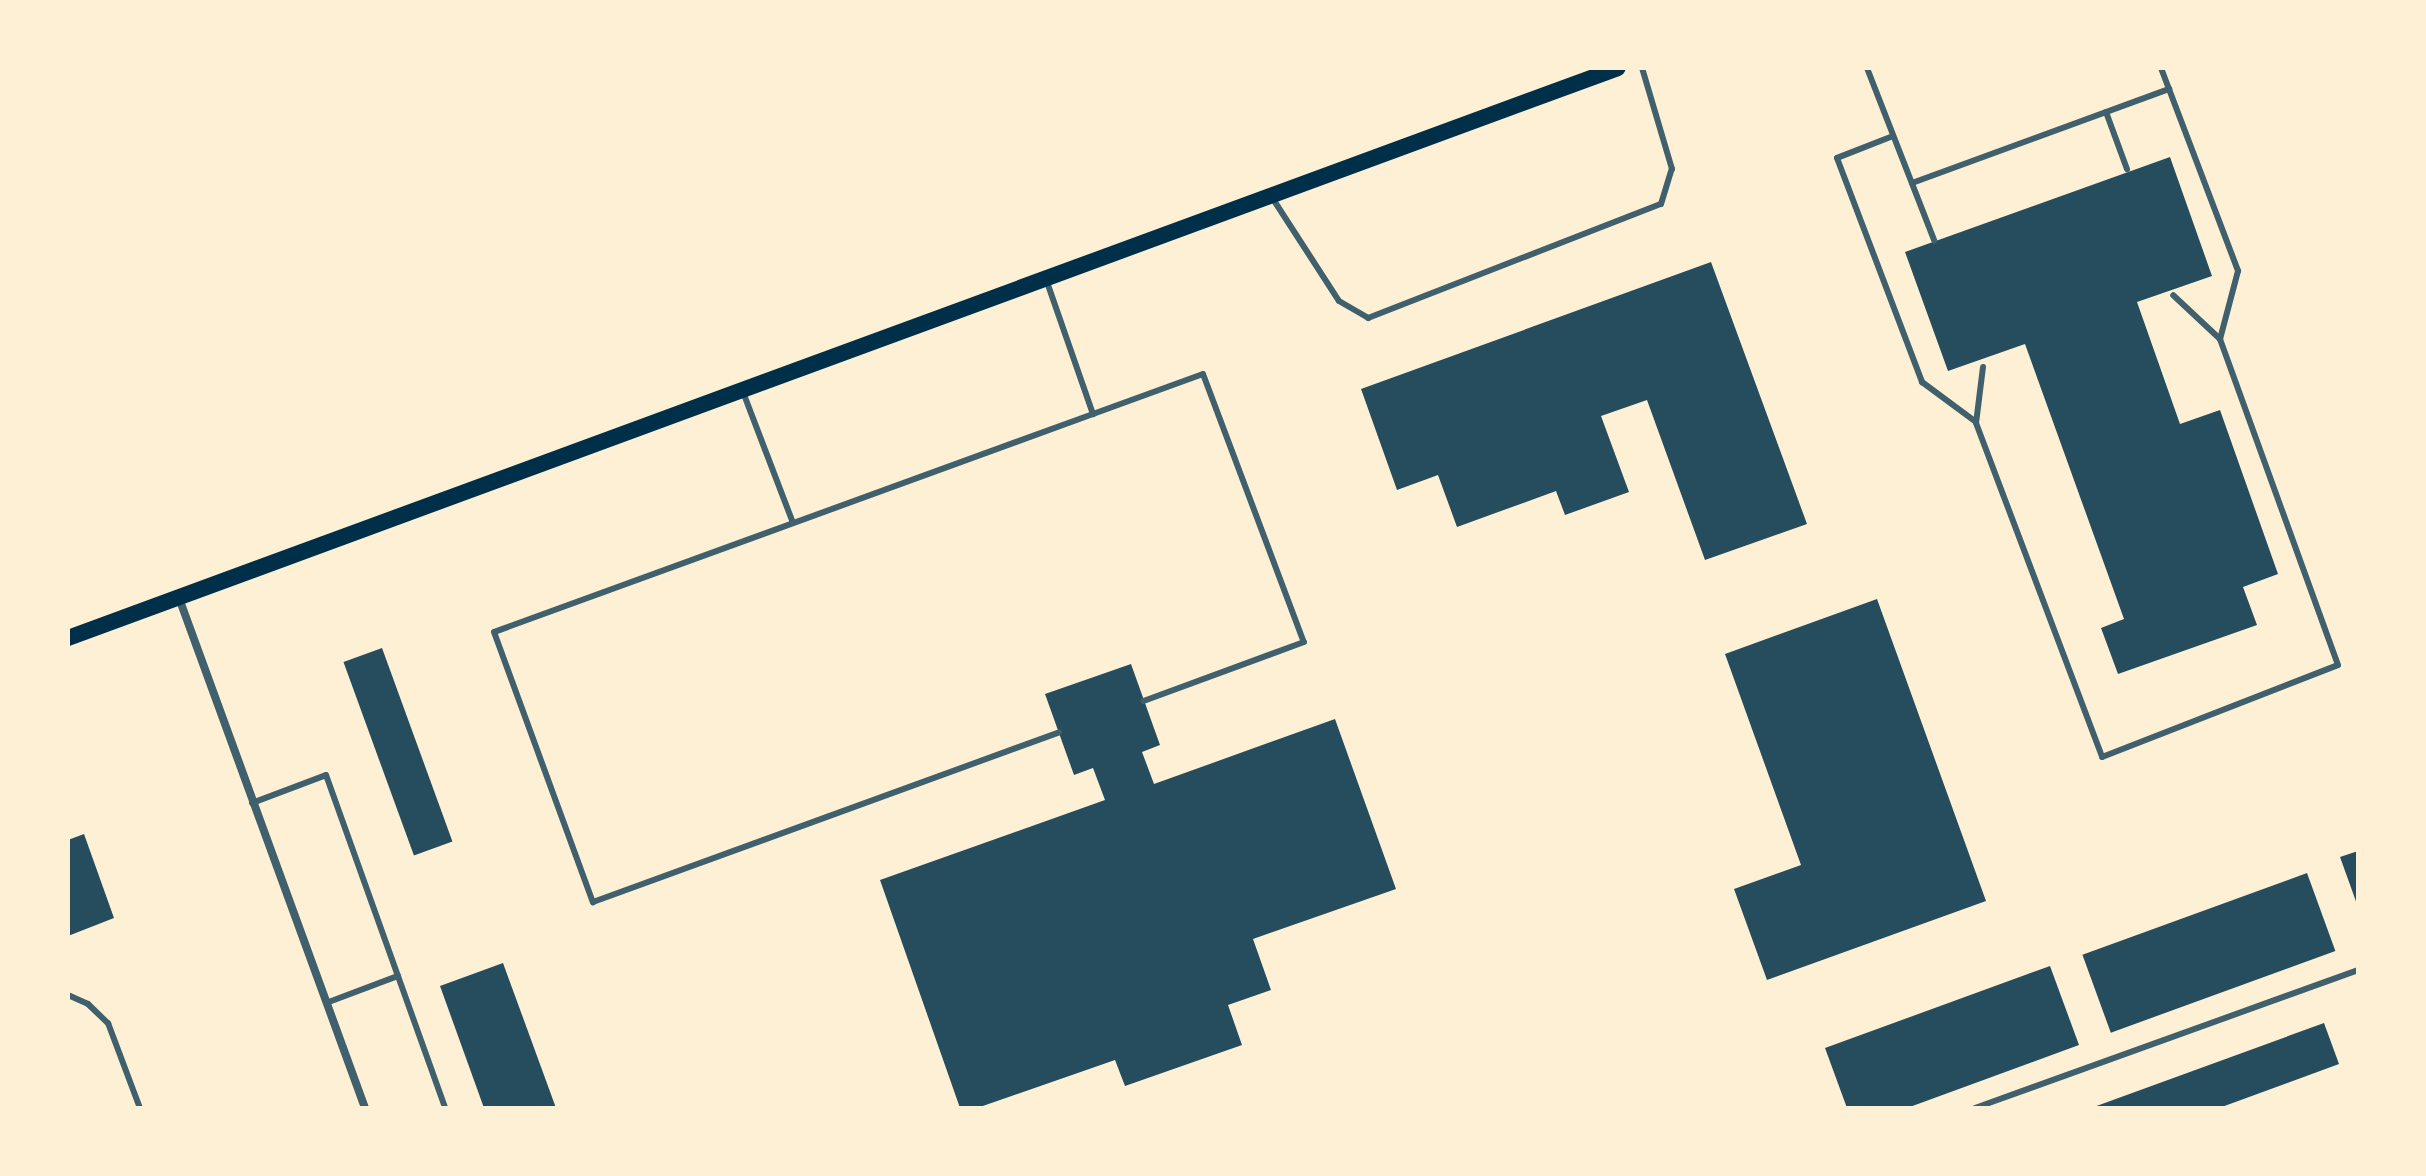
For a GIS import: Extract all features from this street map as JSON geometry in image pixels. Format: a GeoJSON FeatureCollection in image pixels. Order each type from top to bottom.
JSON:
{"type":"FeatureCollection","features":[{"type":"Feature","properties":{"kind":"main road"},"geometry":{"type":"LineString","coordinates":[[68,638],[1618,68]]}},
{"type":"Feature","properties":{"kind":"street"},"geometry":{"type":"LineString","coordinates":[[179,597],[365,1108]]}},
{"type":"Feature","properties":{"kind":"lane"},"geometry":{"type":"LineString","coordinates":[[1271,196],[1339,301],[1368,318],[1661,204],[1672,169],[1642,68]]}},
{"type":"Feature","properties":{"kind":"lane"},"geometry":{"type":"LineString","coordinates":[[1867,68],[1934,240]]}},
{"type":"Feature","properties":{"kind":"lane"},"geometry":{"type":"LineString","coordinates":[[2161,68],[2238,271],[2220,339]]}},
{"type":"Feature","properties":{"kind":"lane"},"geometry":{"type":"LineString","coordinates":[[1912,183],[2169,89]]}},
{"type":"Feature","properties":{"kind":"lane"},"geometry":{"type":"LineString","coordinates":[[2106,112],[2127,169]]}},
{"type":"Feature","properties":{"kind":"lane"},"geometry":{"type":"LineString","coordinates":[[1893,136],[1837,158],[1922,382],[1976,423]]}},
{"type":"Feature","properties":{"kind":"lane"},"geometry":{"type":"LineString","coordinates":[[1045,278],[1093,414]]}},
{"type":"Feature","properties":{"kind":"lane"},"geometry":{"type":"LineString","coordinates":[[1983,367],[1976,423],[2102,757],[2338,665],[2220,339],[2173,295]]}},
{"type":"Feature","properties":{"kind":"lane"},"geometry":{"type":"LineString","coordinates":[[1059,732],[593,902],[494,632],[1203,374],[1304,642],[1144,701]]}},
{"type":"Feature","properties":{"kind":"lane"},"geometry":{"type":"LineString","coordinates":[[742,389],[793,523]]}},
{"type":"Feature","properties":{"kind":"lane"},"geometry":{"type":"LineString","coordinates":[[252,803],[326,775],[445,1108]]}},
{"type":"Feature","properties":{"kind":"lane"},"geometry":{"type":"LineString","coordinates":[[1975,1108],[2358,970]]}},
{"type":"Feature","properties":{"kind":"lane"},"geometry":{"type":"LineString","coordinates":[[326,1003],[398,976]]}},
{"type":"Feature","properties":{"kind":"lane"},"geometry":{"type":"LineString","coordinates":[[68,995],[88,1004],[108,1023],[140,1108]]}},
{"type":"Feature","properties":{"kind":"building"},"geometry":{"type":"Polygon","coordinates":[[[2170,157],[2212,276],[2137,302],[2180,424],[2220,410],[2278,574],[2243,587],[2257,625],[2118,674],[2101,628],[2124,619],[2025,344],[1948,371],[1905,252],[2170,157]]]}},
{"type":"Feature","properties":{"kind":"building"},"geometry":{"type":"Polygon","coordinates":[[[1711,262],[1807,524],[1705,560],[1647,400],[1601,416],[1629,492],[1565,515],[1556,491],[1457,527],[1438,475],[1397,490],[1361,389],[1711,262]]]}},
{"type":"Feature","properties":{"kind":"building"},"geometry":{"type":"Polygon","coordinates":[[[1877,599],[1986,901],[1767,980],[1734,889],[1801,865],[1725,654],[1877,599]]]}},
{"type":"Feature","properties":{"kind":"building"},"geometry":{"type":"Polygon","coordinates":[[[382,648],[452,842],[414,856],[343,662],[382,648]]]}},
{"type":"Feature","properties":{"kind":"building"},"geometry":{"type":"Polygon","coordinates":[[[1131,664],[1160,745],[1142,752],[1154,784],[1335,719],[1396,889],[1253,939],[1271,990],[1228,1005],[1242,1045],[1125,1086],[1115,1060],[977,1108],[960,1108],[880,880],[1105,800],[1093,768],[1074,775],[1045,694],[1131,664]]]}},
{"type":"Feature","properties":{"kind":"building"},"geometry":{"type":"Polygon","coordinates":[[[84,834],[114,918],[68,936],[68,840],[84,834]]]}},
{"type":"Feature","properties":{"kind":"building"},"geometry":{"type":"Polygon","coordinates":[[[2358,851],[2358,907],[2340,857],[2358,851]]]}},
{"type":"Feature","properties":{"kind":"building"},"geometry":{"type":"Polygon","coordinates":[[[2307,873],[2335,951],[2111,1033],[2082,955],[2307,873]]]}},
{"type":"Feature","properties":{"kind":"building"},"geometry":{"type":"Polygon","coordinates":[[[503,963],[556,1108],[484,1108],[440,986],[503,963]]]}},
{"type":"Feature","properties":{"kind":"building"},"geometry":{"type":"Polygon","coordinates":[[[2050,966],[2079,1045],[1907,1108],[1847,1108],[1825,1048],[2050,966]]]}},
{"type":"Feature","properties":{"kind":"building"},"geometry":{"type":"Polygon","coordinates":[[[2324,1023],[2339,1064],[2219,1108],[2091,1108],[2324,1023]]]}}]}
